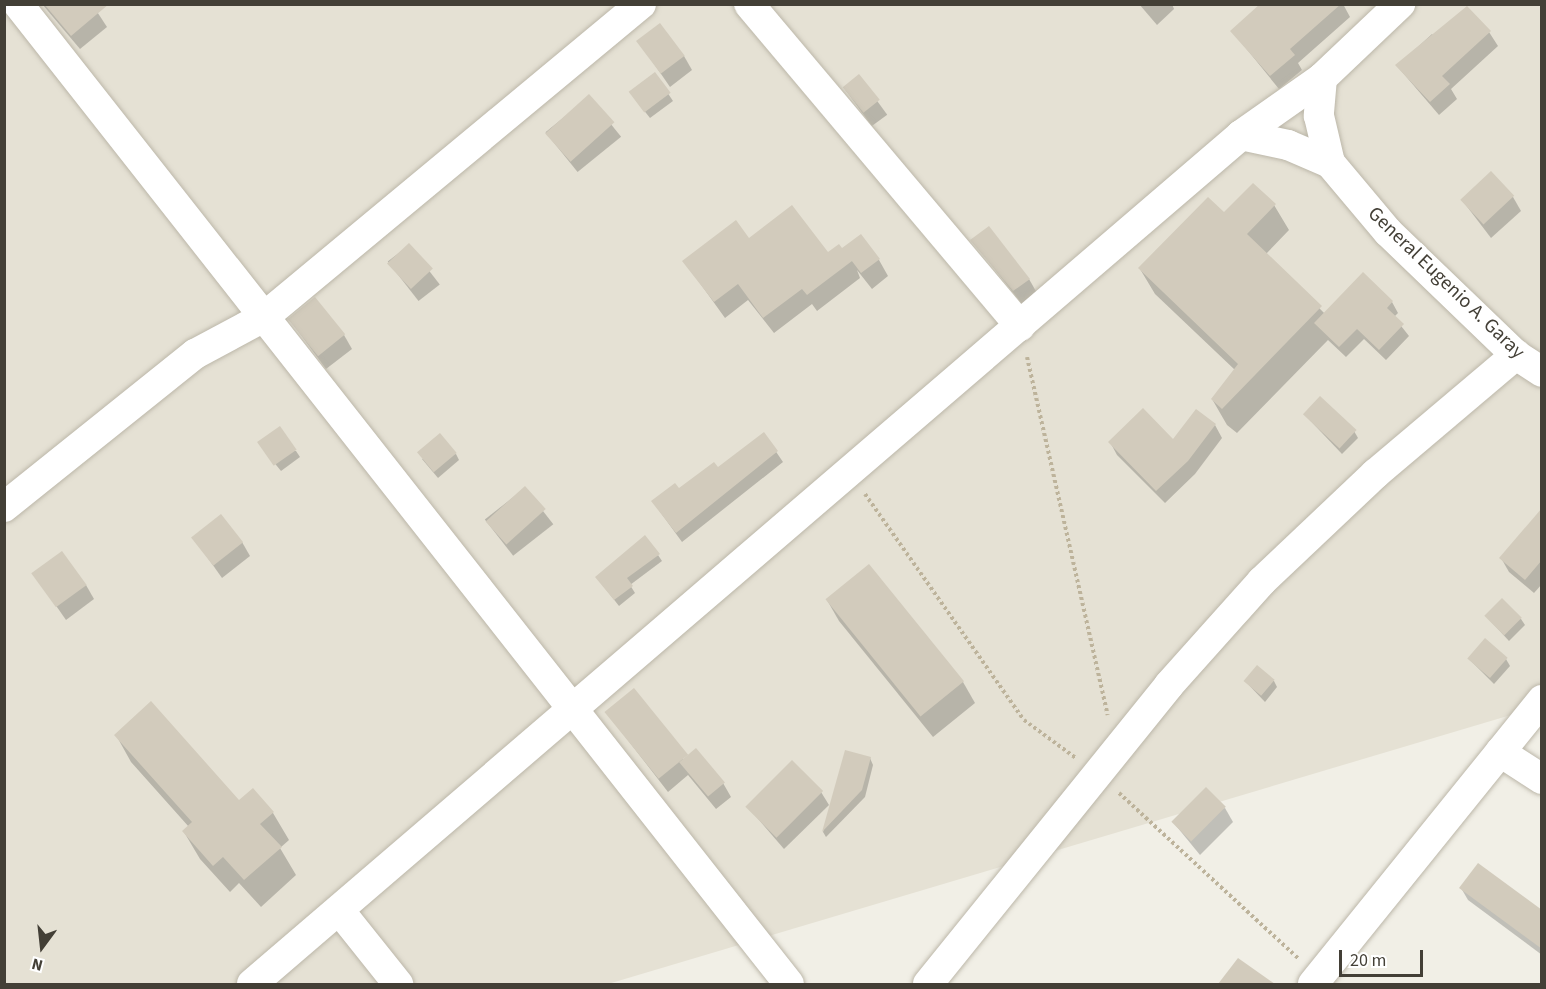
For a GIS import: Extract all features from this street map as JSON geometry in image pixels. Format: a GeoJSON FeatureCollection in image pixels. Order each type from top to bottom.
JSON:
{"type":"FeatureCollection","features":[{"type":"Feature","properties":{"kind":"street"},"geometry":{"type":"LineString","coordinates":[[18,4],[789,984]]}},
{"type":"Feature","properties":{"kind":"street"},"geometry":{"type":"LineString","coordinates":[[4,507],[195,354],[264,317],[641,4]]}},
{"type":"Feature","properties":{"kind":"street"},"geometry":{"type":"LineString","coordinates":[[749,4],[1020,326]]}},
{"type":"Feature","properties":{"kind":"street"},"geometry":{"type":"LineString","coordinates":[[252,984],[1241,135],[1322,78],[1400,4]]}},
{"type":"Feature","properties":{"kind":"street","name":"General Eugenio A. Garay"},"geometry":{"type":"LineString","coordinates":[[1322,78],[1319,116],[1330,163]]}},
{"type":"Feature","properties":{"kind":"street","name":"General Eugenio A. Garay"},"geometry":{"type":"LineString","coordinates":[[1241,135],[1288,145],[1330,163],[1388,232],[1516,355],[1542,372]]}},
{"type":"Feature","properties":{"kind":"street"},"geometry":{"type":"LineString","coordinates":[[928,984],[1107,762],[1262,581],[1375,474],[1516,355]]}},
{"type":"Feature","properties":{"kind":"street"},"geometry":{"type":"LineString","coordinates":[[1316,981],[1542,700]]}},
{"type":"Feature","properties":{"kind":"street"},"geometry":{"type":"LineString","coordinates":[[1500,752],[1542,779]]}},
{"type":"Feature","properties":{"kind":"street"},"geometry":{"type":"LineString","coordinates":[[339,910],[398,984]]}},
{"type":"Feature","properties":{"kind":"path"},"geometry":{"type":"LineString","coordinates":[[1020,326],[1107,762]]}},
{"type":"Feature","properties":{"kind":"path"},"geometry":{"type":"LineString","coordinates":[[849,472],[1024,720],[1107,762],[1316,981]]}},
{"type":"Feature","properties":{"kind":"shaded area"},"geometry":{"type":"Polygon","coordinates":[[[5,5],[1541,5],[1541,706],[608,984],[5,984],[5,5]]]}},
{"type":"Feature","properties":{"kind":"building"},"geometry":{"type":"Polygon","coordinates":[[[44,4],[109,4],[71,36],[44,4]]]}},
{"type":"Feature","properties":{"kind":"building"},"geometry":{"type":"Polygon","coordinates":[[[1260,4],[1341,4],[1290,49],[1295,55],[1270,76],[1230,31],[1260,4]]]}},
{"type":"Feature","properties":{"kind":"building"},"geometry":{"type":"Polygon","coordinates":[[[1467,6],[1491,31],[1442,76],[1450,84],[1430,102],[1395,65],[1467,6]]]}},
{"type":"Feature","properties":{"kind":"building"},"geometry":{"type":"Polygon","coordinates":[[[660,23],[685,56],[661,74],[636,41],[660,23]]]}},
{"type":"Feature","properties":{"kind":"building"},"geometry":{"type":"Polygon","coordinates":[[[655,72],[671,93],[644,113],[629,92],[655,72]]]}},
{"type":"Feature","properties":{"kind":"building"},"geometry":{"type":"Polygon","coordinates":[[[859,74],[880,100],[863,113],[843,87],[859,74]]]}},
{"type":"Feature","properties":{"kind":"building"},"geometry":{"type":"Polygon","coordinates":[[[589,94],[614,122],[571,162],[545,133],[589,94]]]}},
{"type":"Feature","properties":{"kind":"building"},"geometry":{"type":"Polygon","coordinates":[[[1491,171],[1514,196],[1483,225],[1460,200],[1491,171]]]}},
{"type":"Feature","properties":{"kind":"building"},"geometry":{"type":"Polygon","coordinates":[[[1253,183],[1276,204],[1247,234],[1322,306],[1222,409],[1211,399],[1238,364],[1138,268],[1208,197],[1224,212],[1253,183]]]}},
{"type":"Feature","properties":{"kind":"building"},"geometry":{"type":"Polygon","coordinates":[[[792,205],[828,252],[839,244],[842,248],[861,234],[880,259],[861,273],[852,261],[807,295],[802,289],[763,318],[738,284],[714,302],[682,261],[736,220],[749,238],[792,205]]]}},
{"type":"Feature","properties":{"kind":"building"},"geometry":{"type":"Polygon","coordinates":[[[989,226],[1030,279],[1013,291],[970,240],[989,226]]]}},
{"type":"Feature","properties":{"kind":"building"},"geometry":{"type":"Polygon","coordinates":[[[409,243],[433,269],[411,289],[387,263],[409,243]]]}},
{"type":"Feature","properties":{"kind":"building"},"geometry":{"type":"Polygon","coordinates":[[[1363,272],[1393,301],[1387,308],[1404,324],[1379,350],[1357,329],[1339,347],[1314,323],[1363,272]]]}},
{"type":"Feature","properties":{"kind":"building"},"geometry":{"type":"Polygon","coordinates":[[[315,297],[345,334],[318,356],[288,319],[315,297]]]}},
{"type":"Feature","properties":{"kind":"building"},"geometry":{"type":"Polygon","coordinates":[[[1320,396],[1357,430],[1340,448],[1303,414],[1320,396]]]}},
{"type":"Feature","properties":{"kind":"building"},"geometry":{"type":"Polygon","coordinates":[[[1143,408],[1173,439],[1196,409],[1216,424],[1188,461],[1156,491],[1108,442],[1143,408]]]}},
{"type":"Feature","properties":{"kind":"building"},"geometry":{"type":"Polygon","coordinates":[[[280,426],[297,450],[274,466],[257,442],[280,426]]]}},
{"type":"Feature","properties":{"kind":"building"},"geometry":{"type":"Polygon","coordinates":[[[764,432],[778,451],[676,533],[651,501],[675,483],[679,488],[714,462],[718,467],[764,432]]]}},
{"type":"Feature","properties":{"kind":"building"},"geometry":{"type":"Polygon","coordinates":[[[440,433],[457,453],[434,472],[417,452],[440,433]]]}},
{"type":"Feature","properties":{"kind":"building"},"geometry":{"type":"Polygon","coordinates":[[[525,486],[546,509],[506,545],[486,521],[525,486]]]}},
{"type":"Feature","properties":{"kind":"building"},"geometry":{"type":"Polygon","coordinates":[[[1542,508],[1542,560],[1525,580],[1499,558],[1542,508]]]}},
{"type":"Feature","properties":{"kind":"building"},"geometry":{"type":"Polygon","coordinates":[[[221,514],[243,542],[213,566],[191,537],[221,514]]]}},
{"type":"Feature","properties":{"kind":"building"},"geometry":{"type":"Polygon","coordinates":[[[645,535],[660,554],[627,578],[633,586],[614,600],[595,577],[645,535]]]}},
{"type":"Feature","properties":{"kind":"building"},"geometry":{"type":"Polygon","coordinates":[[[62,551],[87,585],[56,607],[31,573],[62,551]]]}},
{"type":"Feature","properties":{"kind":"building"},"geometry":{"type":"Polygon","coordinates":[[[869,564],[964,681],[921,717],[825,599],[869,564]]]}},
{"type":"Feature","properties":{"kind":"building"},"geometry":{"type":"Polygon","coordinates":[[[1502,598],[1522,618],[1504,635],[1484,616],[1502,598]]]}},
{"type":"Feature","properties":{"kind":"building"},"geometry":{"type":"Polygon","coordinates":[[[1485,638],[1508,658],[1490,678],[1467,658],[1485,638]]]}},
{"type":"Feature","properties":{"kind":"building"},"geometry":{"type":"Polygon","coordinates":[[[1257,665],[1275,680],[1261,696],[1244,681],[1257,665]]]}},
{"type":"Feature","properties":{"kind":"building"},"geometry":{"type":"Polygon","coordinates":[[[634,688],[688,755],[659,779],[604,712],[634,688]]]}},
{"type":"Feature","properties":{"kind":"building"},"geometry":{"type":"Polygon","coordinates":[[[151,701],[239,800],[253,788],[274,812],[260,824],[282,847],[244,880],[223,857],[213,866],[182,831],[192,822],[114,735],[151,701]]]}},
{"type":"Feature","properties":{"kind":"building"},"geometry":{"type":"Polygon","coordinates":[[[696,748],[725,782],[708,797],[679,762],[696,748]]]}},
{"type":"Feature","properties":{"kind":"building"},"geometry":{"type":"Polygon","coordinates":[[[845,750],[871,757],[862,790],[822,832],[845,750]]]}},
{"type":"Feature","properties":{"kind":"building"},"geometry":{"type":"Polygon","coordinates":[[[792,760],[823,791],[776,838],[745,807],[792,760]]]}},
{"type":"Feature","properties":{"kind":"building"},"geometry":{"type":"Polygon","coordinates":[[[1206,787],[1226,807],[1191,841],[1171,822],[1206,787]]]}},
{"type":"Feature","properties":{"kind":"building"},"geometry":{"type":"Polygon","coordinates":[[[1478,863],[1542,910],[1542,949],[1459,888],[1478,863]]]}},
{"type":"Feature","properties":{"kind":"building"},"geometry":{"type":"Polygon","coordinates":[[[1238,958],[1275,984],[1218,984],[1238,958]]]}}]}
